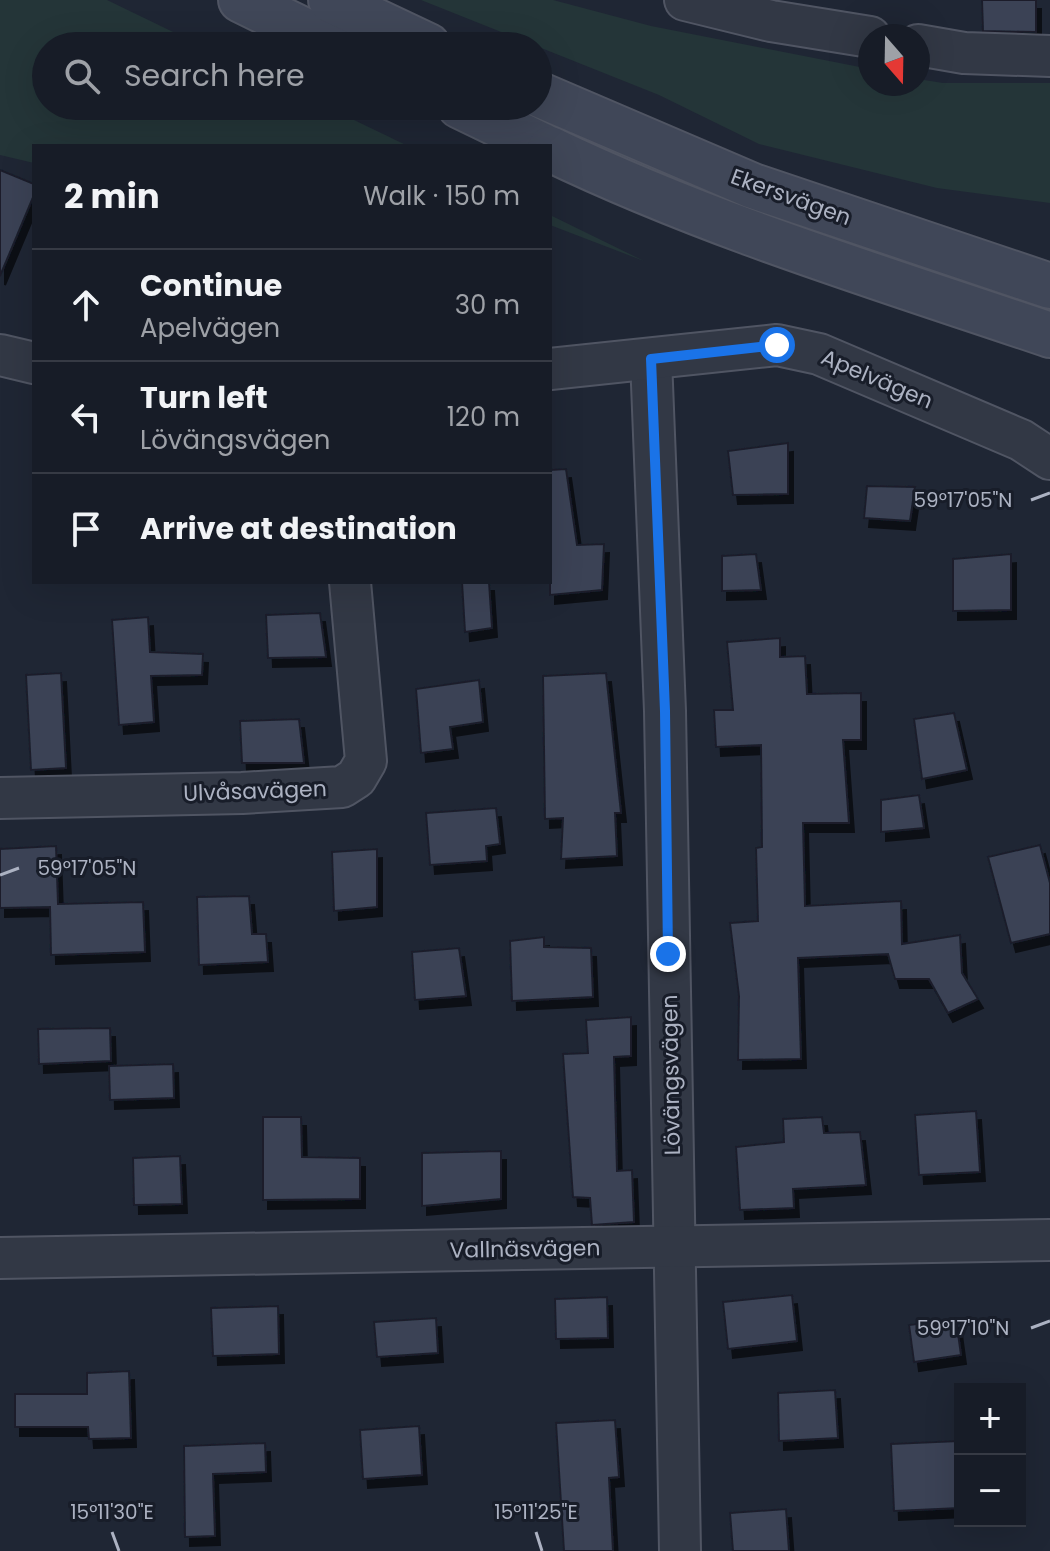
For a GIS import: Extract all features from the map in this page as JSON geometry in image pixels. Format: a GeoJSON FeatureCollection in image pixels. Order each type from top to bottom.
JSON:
{"type":"FeatureCollection","features":[{"type":"Feature","properties":{"kind":"main road"},"geometry":{"type":"LineString","coordinates":[[241,0],[307,32]]}},
{"type":"Feature","properties":{"kind":"main road"},"geometry":{"type":"LineString","coordinates":[[331,0],[398,32]]}},
{"type":"Feature","properties":{"kind":"main road","name":"Ekersvägen"},"geometry":{"type":"LineString","coordinates":[[552,100],[753,186],[1050,286]]}},
{"type":"Feature","properties":{"kind":"main road"},"geometry":{"type":"LineString","coordinates":[[489,120],[539,144]]}},
{"type":"Feature","properties":{"kind":"main road","name":"Ekersvägen"},"geometry":{"type":"LineString","coordinates":[[552,150],[617,182],[808,253],[1050,335]]}},
{"type":"Feature","properties":{"kind":"street"},"geometry":{"type":"LineString","coordinates":[[685,0],[771,21],[858,35]]}},
{"type":"Feature","properties":{"kind":"street"},"geometry":{"type":"LineString","coordinates":[[930,47],[964,53],[1050,56]]}},
{"type":"Feature","properties":{"kind":"street","name":"Apelvägen"},"geometry":{"type":"LineString","coordinates":[[552,369],[777,345],[819,354],[1021,440],[1050,459]]}},
{"type":"Feature","properties":{"kind":"street"},"geometry":{"type":"LineString","coordinates":[[0,355],[32,363]]}},
{"type":"Feature","properties":{"kind":"street","name":"Lövängsvägen"},"geometry":{"type":"LineString","coordinates":[[651,359],[665,711],[680,1551]]}},
{"type":"Feature","properties":{"kind":"street","name":"Ulvåsavägen"},"geometry":{"type":"LineString","coordinates":[[0,798],[242,793],[342,787],[356,778],[366,761],[350,584]]}},
{"type":"Feature","properties":{"kind":"street","name":"Vallnäsvägen"},"geometry":{"type":"LineString","coordinates":[[0,1258],[1050,1240]]}},
{"type":"Feature","properties":{"kind":"shaded area"},"geometry":{"type":"Polygon","coordinates":[[[0,0],[107,0],[173,32],[32,32],[32,120],[354,120],[404,144],[32,144],[32,163],[0,155],[0,0]]]}},
{"type":"Feature","properties":{"kind":"shaded area"},"geometry":{"type":"Polygon","coordinates":[[[421,0],[553,0],[651,26],[858,67],[858,96],[930,96],[930,81],[1050,83],[1050,203],[937,188],[759,144],[659,95],[552,52],[552,32],[501,32],[421,0]]]}},
{"type":"Feature","properties":{"kind":"shaded area"},"geometry":{"type":"Polygon","coordinates":[[[552,216],[644,261],[552,226],[552,216]]]}},
{"type":"Feature","properties":{"kind":"building"},"geometry":{"type":"Polygon","coordinates":[[[982,0],[1036,0],[1036,32],[983,31],[982,0]]]}},
{"type":"Feature","properties":{"kind":"building"},"geometry":{"type":"Polygon","coordinates":[[[0,170],[32,183],[32,200],[0,276],[0,170]]]}},
{"type":"Feature","properties":{"kind":"building"},"geometry":{"type":"Polygon","coordinates":[[[788,443],[788,494],[733,495],[728,451],[788,443]]]}},
{"type":"Feature","properties":{"kind":"building"},"geometry":{"type":"Polygon","coordinates":[[[566,469],[577,545],[604,544],[602,590],[550,595],[552,470],[566,469]]]}},
{"type":"Feature","properties":{"kind":"building"},"geometry":{"type":"Polygon","coordinates":[[[867,486],[915,487],[910,521],[864,518],[867,486]]]}},
{"type":"Feature","properties":{"kind":"building"},"geometry":{"type":"Polygon","coordinates":[[[756,554],[761,590],[722,591],[722,556],[756,554]]]}},
{"type":"Feature","properties":{"kind":"building"},"geometry":{"type":"Polygon","coordinates":[[[1011,554],[1011,610],[953,611],[953,559],[1011,554]]]}},
{"type":"Feature","properties":{"kind":"building"},"geometry":{"type":"Polygon","coordinates":[[[462,584],[489,584],[492,628],[465,632],[462,584]]]}},
{"type":"Feature","properties":{"kind":"building"},"geometry":{"type":"Polygon","coordinates":[[[320,613],[326,657],[268,658],[266,615],[320,613]]]}},
{"type":"Feature","properties":{"kind":"building"},"geometry":{"type":"Polygon","coordinates":[[[148,617],[150,652],[203,654],[202,675],[151,676],[154,722],[119,725],[112,620],[148,617]]]}},
{"type":"Feature","properties":{"kind":"building"},"geometry":{"type":"Polygon","coordinates":[[[780,638],[780,657],[805,656],[807,694],[861,693],[861,740],[843,740],[849,823],[803,823],[805,906],[901,901],[902,944],[960,935],[962,973],[978,999],[948,1013],[929,979],[895,979],[888,954],[798,958],[801,1059],[738,1060],[739,996],[730,923],[758,921],[756,848],[762,847],[761,745],[716,747],[714,710],[733,710],[727,642],[780,638]]]}},
{"type":"Feature","properties":{"kind":"building"},"geometry":{"type":"Polygon","coordinates":[[[61,673],[66,768],[31,770],[26,675],[61,673]]]}},
{"type":"Feature","properties":{"kind":"building"},"geometry":{"type":"Polygon","coordinates":[[[606,673],[621,813],[615,813],[617,856],[561,859],[563,818],[545,819],[543,676],[606,673]]]}},
{"type":"Feature","properties":{"kind":"building"},"geometry":{"type":"Polygon","coordinates":[[[479,680],[483,722],[450,727],[453,749],[421,753],[416,689],[479,680]]]}},
{"type":"Feature","properties":{"kind":"building"},"geometry":{"type":"Polygon","coordinates":[[[954,713],[967,770],[922,779],[914,719],[954,713]]]}},
{"type":"Feature","properties":{"kind":"building"},"geometry":{"type":"Polygon","coordinates":[[[299,719],[304,763],[242,763],[240,721],[299,719]]]}},
{"type":"Feature","properties":{"kind":"building"},"geometry":{"type":"Polygon","coordinates":[[[919,795],[924,828],[881,832],[881,800],[919,795]]]}},
{"type":"Feature","properties":{"kind":"building"},"geometry":{"type":"Polygon","coordinates":[[[496,808],[500,844],[486,846],[487,861],[430,865],[426,813],[496,808]]]}},
{"type":"Feature","properties":{"kind":"building"},"geometry":{"type":"Polygon","coordinates":[[[1040,845],[1050,883],[1050,934],[1011,943],[988,857],[1040,845]]]}},
{"type":"Feature","properties":{"kind":"building"},"geometry":{"type":"Polygon","coordinates":[[[56,846],[58,904],[143,902],[145,952],[51,955],[50,907],[0,908],[0,849],[56,846]]]}},
{"type":"Feature","properties":{"kind":"building"},"geometry":{"type":"Polygon","coordinates":[[[377,849],[377,907],[334,911],[332,852],[377,849]]]}},
{"type":"Feature","properties":{"kind":"building"},"geometry":{"type":"Polygon","coordinates":[[[249,896],[252,934],[266,934],[268,962],[199,965],[197,897],[249,896]]]}},
{"type":"Feature","properties":{"kind":"building"},"geometry":{"type":"Polygon","coordinates":[[[544,937],[544,947],[591,948],[593,997],[512,1001],[510,941],[544,937]]]}},
{"type":"Feature","properties":{"kind":"building"},"geometry":{"type":"Polygon","coordinates":[[[459,948],[466,996],[415,1000],[412,952],[459,948]]]}},
{"type":"Feature","properties":{"kind":"building"},"geometry":{"type":"Polygon","coordinates":[[[631,1017],[631,1056],[614,1057],[617,1171],[632,1170],[634,1222],[592,1225],[590,1198],[573,1197],[563,1054],[588,1053],[586,1020],[631,1017]]]}},
{"type":"Feature","properties":{"kind":"building"},"geometry":{"type":"Polygon","coordinates":[[[110,1028],[111,1061],[39,1064],[38,1029],[110,1028]]]}},
{"type":"Feature","properties":{"kind":"building"},"geometry":{"type":"Polygon","coordinates":[[[173,1064],[174,1098],[110,1100],[109,1066],[173,1064]]]}},
{"type":"Feature","properties":{"kind":"building"},"geometry":{"type":"Polygon","coordinates":[[[976,1111],[980,1172],[919,1175],[915,1115],[976,1111]]]}},
{"type":"Feature","properties":{"kind":"building"},"geometry":{"type":"Polygon","coordinates":[[[263,1117],[301,1117],[302,1157],[360,1158],[360,1199],[263,1200],[263,1117]]]}},
{"type":"Feature","properties":{"kind":"building"},"geometry":{"type":"Polygon","coordinates":[[[822,1117],[824,1133],[860,1132],[866,1185],[793,1189],[794,1208],[740,1210],[736,1147],[784,1142],[783,1119],[822,1117]]]}},
{"type":"Feature","properties":{"kind":"building"},"geometry":{"type":"Polygon","coordinates":[[[501,1151],[501,1199],[422,1206],[422,1153],[501,1151]]]}},
{"type":"Feature","properties":{"kind":"building"},"geometry":{"type":"Polygon","coordinates":[[[180,1156],[182,1204],[134,1205],[133,1158],[180,1156]]]}},
{"type":"Feature","properties":{"kind":"building"},"geometry":{"type":"Polygon","coordinates":[[[792,1295],[797,1341],[728,1349],[723,1302],[792,1295]]]}},
{"type":"Feature","properties":{"kind":"building"},"geometry":{"type":"Polygon","coordinates":[[[607,1297],[608,1338],[556,1339],[555,1299],[607,1297]]]}},
{"type":"Feature","properties":{"kind":"building"},"geometry":{"type":"Polygon","coordinates":[[[278,1306],[279,1354],[213,1356],[211,1308],[278,1306]]]}},
{"type":"Feature","properties":{"kind":"building"},"geometry":{"type":"Polygon","coordinates":[[[436,1318],[438,1353],[377,1357],[374,1322],[436,1318]]]}},
{"type":"Feature","properties":{"kind":"building"},"geometry":{"type":"Polygon","coordinates":[[[956,1319],[961,1355],[914,1362],[909,1325],[956,1319]]]}},
{"type":"Feature","properties":{"kind":"building"},"geometry":{"type":"Polygon","coordinates":[[[129,1371],[131,1438],[89,1439],[88,1427],[15,1427],[15,1394],[87,1394],[87,1373],[129,1371]]]}},
{"type":"Feature","properties":{"kind":"building"},"geometry":{"type":"Polygon","coordinates":[[[835,1390],[838,1438],[779,1441],[778,1393],[835,1390]]]}},
{"type":"Feature","properties":{"kind":"building"},"geometry":{"type":"Polygon","coordinates":[[[615,1420],[619,1477],[609,1478],[613,1551],[564,1551],[556,1423],[615,1420]]]}},
{"type":"Feature","properties":{"kind":"building"},"geometry":{"type":"Polygon","coordinates":[[[419,1426],[422,1475],[363,1479],[360,1430],[419,1426]]]}},
{"type":"Feature","properties":{"kind":"building"},"geometry":{"type":"Polygon","coordinates":[[[954,1441],[954,1508],[894,1511],[891,1444],[954,1441]]]}},
{"type":"Feature","properties":{"kind":"building"},"geometry":{"type":"Polygon","coordinates":[[[265,1443],[266,1472],[213,1474],[215,1536],[185,1537],[184,1446],[265,1443]]]}},
{"type":"Feature","properties":{"kind":"building"},"geometry":{"type":"Polygon","coordinates":[[[786,1509],[789,1551],[733,1551],[730,1513],[786,1509]]]}},
{"type":"Feature","properties":{"kind":"route"},"geometry":{"type":"LineString","coordinates":[[668,954],[665,711],[651,359],[777,345]]}}]}
